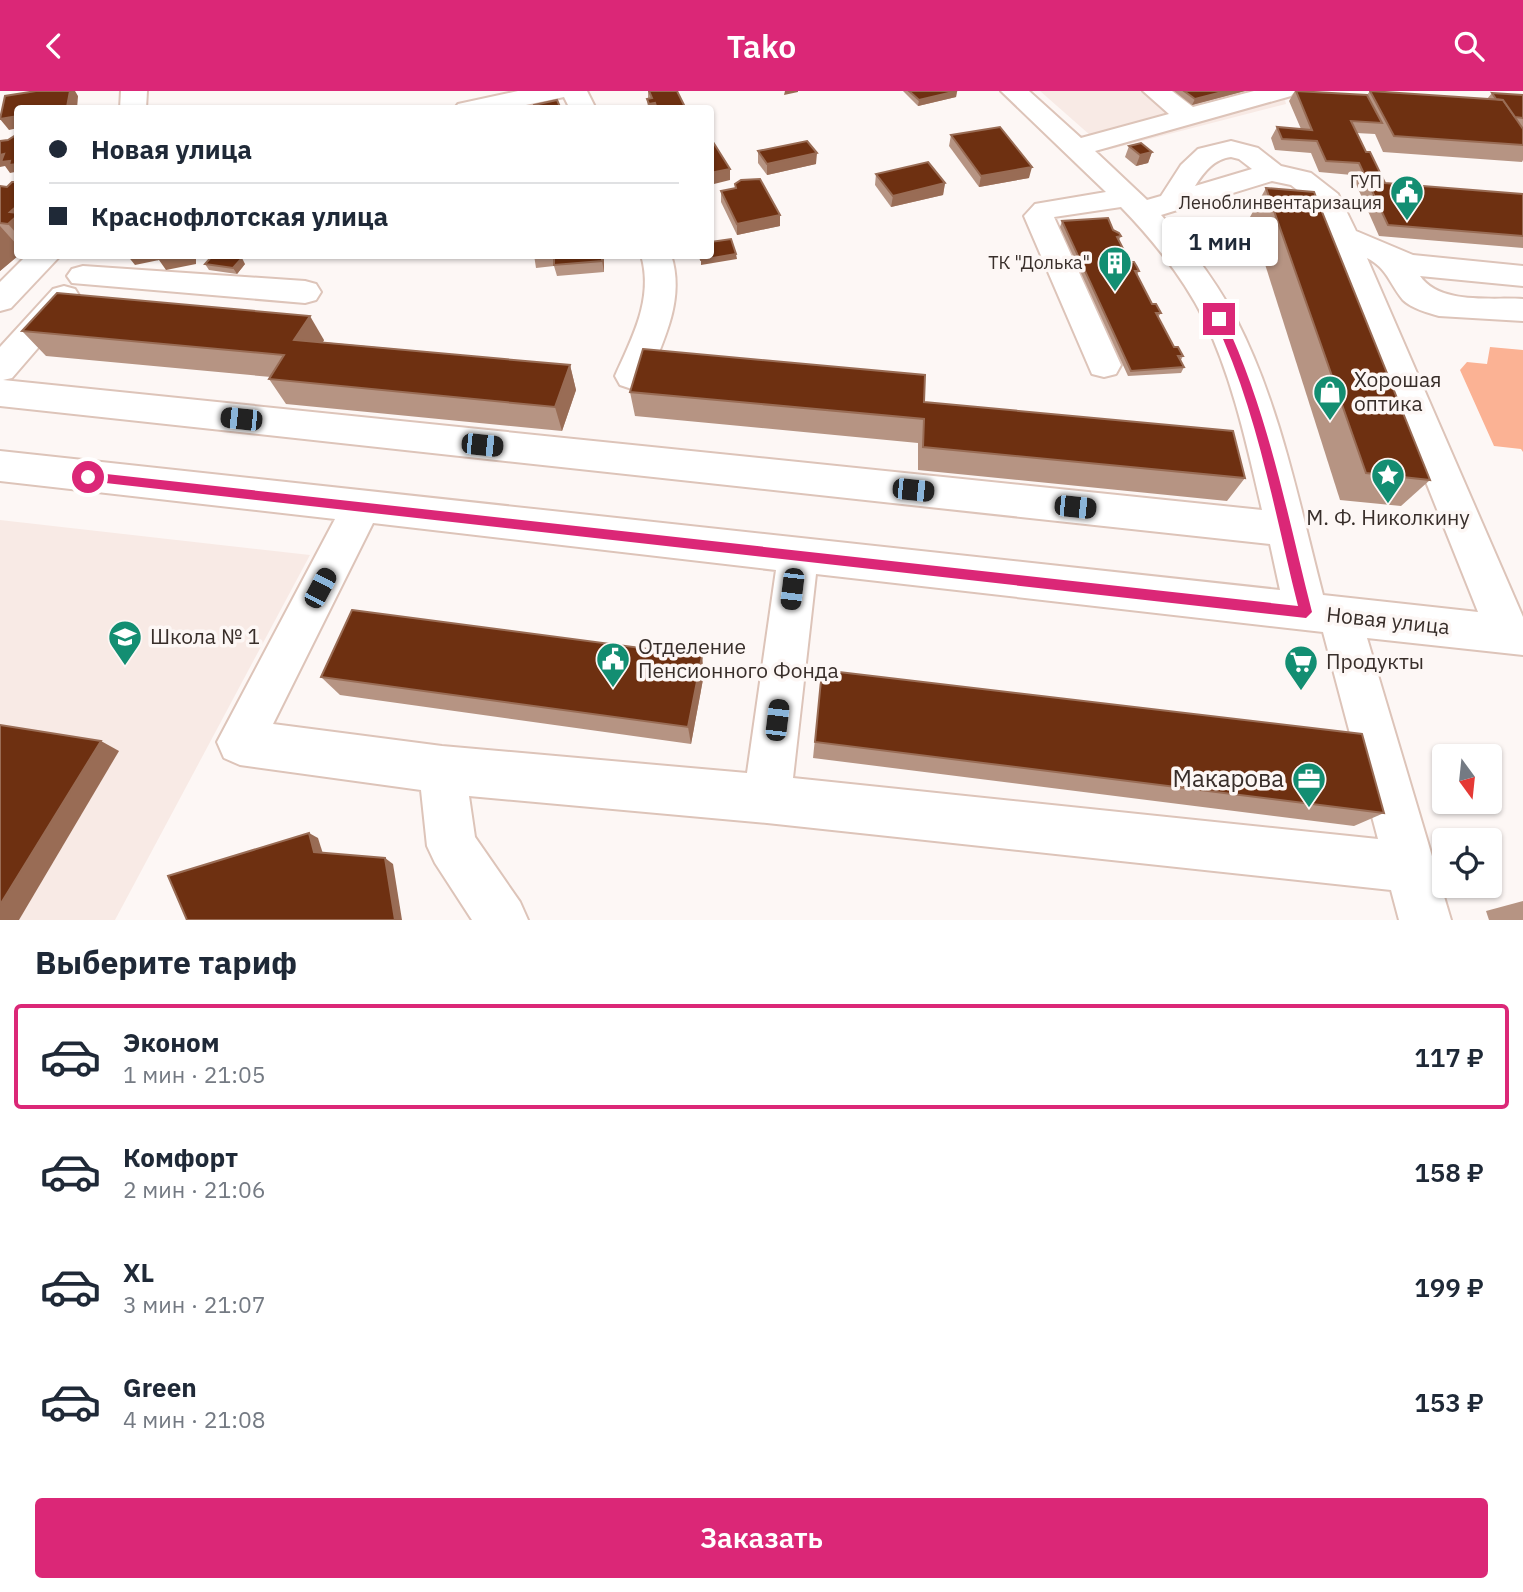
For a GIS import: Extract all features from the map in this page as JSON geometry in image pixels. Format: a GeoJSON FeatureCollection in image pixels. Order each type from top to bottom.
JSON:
{"type":"FeatureCollection","features":[{"type":"Feature","properties":{"kind":"street"},"geometry":{"type":"LineString","coordinates":[[487,105],[556,91]]}},
{"type":"Feature","properties":{"kind":"street"},"geometry":{"type":"LineString","coordinates":[[1014,91],[1075,148],[1146,204],[1210,299],[1238,359],[1286,529],[1323,614],[1410,867],[1425,920]]}},
{"type":"Feature","properties":{"kind":"street"},"geometry":{"type":"LineString","coordinates":[[1156,91],[1189,117]]}},
{"type":"Feature","properties":{"kind":"street"},"geometry":{"type":"LineString","coordinates":[[1075,148],[1282,91]]}},
{"type":"Feature","properties":{"kind":"street"},"geometry":{"type":"LineString","coordinates":[[1104,365],[1039,216],[1045,210],[1146,204],[1271,171],[1300,179],[1328,200],[1515,635]]}},
{"type":"Feature","properties":{"kind":"street"},"geometry":{"type":"LineString","coordinates":[[1344,237],[1360,241],[1393,260],[1410,265],[1523,276]]}},
{"type":"Feature","properties":{"kind":"street"},"geometry":{"type":"LineString","coordinates":[[0,300],[42,259]]}},
{"type":"Feature","properties":{"kind":"street"},"geometry":{"type":"LineString","coordinates":[[1393,260],[1416,294],[1439,305],[1523,310]]}},
{"type":"Feature","properties":{"kind":"street"},"geometry":{"type":"LineString","coordinates":[[632,376],[654,325],[659,262]]}},
{"type":"Feature","properties":{"kind":"street"},"geometry":{"type":"LineString","coordinates":[[0,369],[91,266],[305,292]]}},
{"type":"Feature","properties":{"kind":"street"},"geometry":{"type":"LineString","coordinates":[[0,393],[1286,529]]}},
{"type":"Feature","properties":{"kind":"street","name":"Новая улица"},"geometry":{"type":"LineString","coordinates":[[0,466],[1515,635]]}},
{"type":"Feature","properties":{"kind":"street"},"geometry":{"type":"LineString","coordinates":[[361,508],[240,742],[442,770],[767,799],[1410,867]]}},
{"type":"Feature","properties":{"kind":"street"},"geometry":{"type":"LineString","coordinates":[[767,799],[798,556]]}},
{"type":"Feature","properties":{"kind":"street"},"geometry":{"type":"LineString","coordinates":[[442,770],[452,846],[502,920]]}},
{"type":"Feature","properties":{"kind":"shaded area"},"geometry":{"type":"Polygon","coordinates":[[[1040,91],[1322,91],[1285,100],[1286,104],[1107,150],[1040,91]]]}},
{"type":"Feature","properties":{"kind":"shaded area"},"geometry":{"type":"Polygon","coordinates":[[[1490,347],[1523,350],[1523,452],[1521,449],[1494,446],[1460,370],[1467,362],[1487,364],[1490,347]]]}},
{"type":"Feature","properties":{"kind":"shaded area","name":"Школа № 1"},"geometry":{"type":"Polygon","coordinates":[[[0,520],[310,555],[115,920],[0,920],[0,520]]]}},
{"type":"Feature","properties":{"kind":"building"},"geometry":{"type":"Polygon","coordinates":[[[36,91],[70,91],[67,105],[14,105],[14,117],[0,119],[5,96],[36,91]]]}},
{"type":"Feature","properties":{"kind":"building"},"geometry":{"type":"Polygon","coordinates":[[[649,91],[677,91],[684,105],[649,104],[647,99],[652,98],[649,91]]]}},
{"type":"Feature","properties":{"kind":"building"},"geometry":{"type":"Polygon","coordinates":[[[909,91],[957,91],[919,100],[909,91]]]}},
{"type":"Feature","properties":{"kind":"building"},"geometry":{"type":"Polygon","coordinates":[[[1184,91],[1226,91],[1195,99],[1184,91]]]}},
{"type":"Feature","properties":{"kind":"building"},"geometry":{"type":"Polygon","coordinates":[[[1296,91],[1367,95],[1382,123],[1351,121],[1385,183],[1523,194],[1523,236],[1388,225],[1359,163],[1326,161],[1317,141],[1282,139],[1277,127],[1312,130],[1296,91]]]}},
{"type":"Feature","properties":{"kind":"building"},"geometry":{"type":"Polygon","coordinates":[[[1370,91],[1503,100],[1523,129],[1523,145],[1394,136],[1370,91]]]}},
{"type":"Feature","properties":{"kind":"building"},"geometry":{"type":"Polygon","coordinates":[[[1492,93],[1523,95],[1523,118],[1515,117],[1503,100],[1496,99],[1492,93]]]}},
{"type":"Feature","properties":{"kind":"building"},"geometry":{"type":"Polygon","coordinates":[[[557,100],[559,105],[534,105],[557,100]]]}},
{"type":"Feature","properties":{"kind":"building"},"geometry":{"type":"Polygon","coordinates":[[[1000,127],[1032,167],[981,176],[951,135],[1000,127]]]}},
{"type":"Feature","properties":{"kind":"building"},"geometry":{"type":"Polygon","coordinates":[[[14,136],[14,164],[9,165],[10,161],[1,162],[4,154],[0,155],[0,141],[14,136]]]}},
{"type":"Feature","properties":{"kind":"building"},"geometry":{"type":"Polygon","coordinates":[[[807,141],[817,153],[767,164],[758,151],[807,141]]]}},
{"type":"Feature","properties":{"kind":"building"},"geometry":{"type":"Polygon","coordinates":[[[1141,143],[1152,152],[1140,155],[1129,146],[1141,143]]]}},
{"type":"Feature","properties":{"kind":"building"},"geometry":{"type":"Polygon","coordinates":[[[714,144],[730,169],[714,172],[714,144]]]}},
{"type":"Feature","properties":{"kind":"building"},"geometry":{"type":"Polygon","coordinates":[[[928,162],[945,183],[893,196],[876,174],[928,162]]]}},
{"type":"Feature","properties":{"kind":"building"},"geometry":{"type":"Polygon","coordinates":[[[760,179],[780,215],[737,224],[721,191],[736,188],[735,184],[741,180],[760,179]]]}},
{"type":"Feature","properties":{"kind":"building"},"geometry":{"type":"Polygon","coordinates":[[[14,182],[14,208],[10,212],[14,212],[14,219],[8,224],[0,223],[0,186],[7,187],[14,182]]]}},
{"type":"Feature","properties":{"kind":"building"},"geometry":{"type":"Polygon","coordinates":[[[1266,188],[1314,192],[1430,480],[1366,473],[1266,188]]]}},
{"type":"Feature","properties":{"kind":"building","name":"ТК \"Долька\""},"geometry":{"type":"Polygon","coordinates":[[[1108,218],[1113,230],[1121,236],[1117,237],[1130,262],[1134,262],[1137,267],[1139,271],[1135,271],[1152,304],[1156,304],[1161,313],[1156,313],[1174,347],[1178,347],[1183,356],[1178,356],[1184,367],[1131,371],[1062,221],[1108,218]]]}},
{"type":"Feature","properties":{"kind":"building"},"geometry":{"type":"Polygon","coordinates":[[[731,239],[736,254],[714,258],[714,241],[731,239]]]}},
{"type":"Feature","properties":{"kind":"building"},"geometry":{"type":"Polygon","coordinates":[[[209,259],[241,259],[233,268],[205,264],[209,259]]]}},
{"type":"Feature","properties":{"kind":"building"},"geometry":{"type":"Polygon","coordinates":[[[554,259],[602,259],[602,261],[554,265],[554,259]]]}},
{"type":"Feature","properties":{"kind":"building"},"geometry":{"type":"Polygon","coordinates":[[[57,293],[310,316],[294,340],[570,365],[555,407],[269,379],[284,355],[22,331],[57,293]]]}},
{"type":"Feature","properties":{"kind":"building"},"geometry":{"type":"Polygon","coordinates":[[[643,349],[925,375],[924,402],[1233,431],[1245,478],[923,447],[924,419],[630,392],[643,349]]]}},
{"type":"Feature","properties":{"kind":"building"},"geometry":{"type":"Polygon","coordinates":[[[352,610],[702,656],[688,727],[321,677],[352,610]]]}},
{"type":"Feature","properties":{"kind":"building"},"geometry":{"type":"Polygon","coordinates":[[[822,670],[1362,734],[1384,813],[815,742],[822,670]]]}},
{"type":"Feature","properties":{"kind":"building"},"geometry":{"type":"Polygon","coordinates":[[[0,725],[101,741],[0,905],[0,725]]]}},
{"type":"Feature","properties":{"kind":"building"},"geometry":{"type":"Polygon","coordinates":[[[309,833],[314,852],[385,858],[395,920],[187,920],[168,876],[309,833]]]}},
{"type":"Feature","properties":{"kind":"place","name":"ГУП Леноблинвентаризация"},"geometry":{"type":"Point","coordinates":[1407,222]}},
{"type":"Feature","properties":{"kind":"place","name":"ТК \"Долька\""},"geometry":{"type":"Point","coordinates":[1115,293]}},
{"type":"Feature","properties":{"kind":"place","name":"Хорошая оптика"},"geometry":{"type":"Point","coordinates":[1330,422]}},
{"type":"Feature","properties":{"kind":"place","name":"М. Ф. Николкину"},"geometry":{"type":"Point","coordinates":[1388,505]}},
{"type":"Feature","properties":{"kind":"place","name":"Школа № 1"},"geometry":{"type":"Point","coordinates":[125,667]}},
{"type":"Feature","properties":{"kind":"place","name":"Отделение Пенсионного Фонда"},"geometry":{"type":"Point","coordinates":[613,689]}},
{"type":"Feature","properties":{"kind":"place","name":"Продукты"},"geometry":{"type":"Point","coordinates":[1301,692]}},
{"type":"Feature","properties":{"kind":"place","name":"Макарова"},"geometry":{"type":"Point","coordinates":[1309,809]}},
{"type":"Feature","properties":{"kind":"route"},"geometry":{"type":"LineString","coordinates":[[88,477],[1306,612],[1256,417],[1238,359],[1219,319]]}}]}
